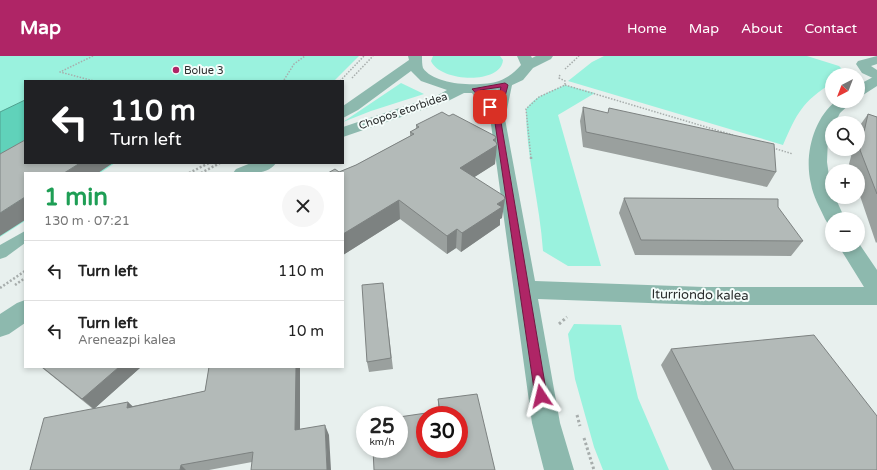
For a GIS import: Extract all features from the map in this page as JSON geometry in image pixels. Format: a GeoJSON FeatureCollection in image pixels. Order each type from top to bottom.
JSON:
{"type":"FeatureCollection","features":[{"type":"Feature","properties":{"kind":"street"},"geometry":{"type":"LineString","coordinates":[[344,102],[378,77],[399,56]]}},
{"type":"Feature","properties":{"kind":"street"},"geometry":{"type":"LineString","coordinates":[[344,112],[371,95],[414,59],[416,70],[422,76],[433,82],[469,89],[505,85],[525,73],[526,61],[546,56]]}},
{"type":"Feature","properties":{"kind":"street"},"geometry":{"type":"LineString","coordinates":[[866,60],[863,64],[864,66],[877,76]]}},
{"type":"Feature","properties":{"kind":"street"},"geometry":{"type":"LineString","coordinates":[[865,87],[877,79]]}},
{"type":"Feature","properties":{"kind":"street"},"geometry":{"type":"LineString","coordinates":[[505,85],[497,116],[546,423],[559,470]]}},
{"type":"Feature","properties":{"kind":"street"},"geometry":{"type":"LineString","coordinates":[[469,89],[497,116]]}},
{"type":"Feature","properties":{"kind":"street","name":"Chopos etorbidea"},"geometry":{"type":"LineString","coordinates":[[344,132],[469,89]]}},
{"type":"Feature","properties":{"kind":"street"},"geometry":{"type":"LineString","coordinates":[[832,212],[820,184],[818,162],[820,138],[833,111],[837,108]]}},
{"type":"Feature","properties":{"kind":"street"},"geometry":{"type":"LineString","coordinates":[[237,172],[245,164]]}},
{"type":"Feature","properties":{"kind":"street"},"geometry":{"type":"LineString","coordinates":[[238,172],[253,164]]}},
{"type":"Feature","properties":{"kind":"street"},"geometry":{"type":"LineString","coordinates":[[244,172],[264,164]]}},
{"type":"Feature","properties":{"kind":"street"},"geometry":{"type":"LineString","coordinates":[[853,252],[877,289]]}},
{"type":"Feature","properties":{"kind":"street","name":"Iturriondo kalea"},"geometry":{"type":"LineString","coordinates":[[524,290],[704,296],[877,296]]}},
{"type":"Feature","properties":{"kind":"street"},"geometry":{"type":"LineString","coordinates":[[0,327],[24,311]]}},
{"type":"Feature","properties":{"kind":"lane"},"geometry":{"type":"LineString","coordinates":[[0,253],[24,237]]}},
{"type":"Feature","properties":{"kind":"path"},"geometry":{"type":"LineString","coordinates":[[90,80],[60,72],[93,56]]}},
{"type":"Feature","properties":{"kind":"path"},"geometry":{"type":"LineString","coordinates":[[284,80],[294,64],[305,56]]}},
{"type":"Feature","properties":{"kind":"path"},"geometry":{"type":"LineString","coordinates":[[341,80],[364,56]]}},
{"type":"Feature","properties":{"kind":"path"},"geometry":{"type":"LineString","coordinates":[[348,82],[373,56]]}},
{"type":"Feature","properties":{"kind":"path"},"geometry":{"type":"LineString","coordinates":[[565,85],[565,81],[558,75],[579,56]]}},
{"type":"Feature","properties":{"kind":"path"},"geometry":{"type":"LineString","coordinates":[[532,163],[526,109],[532,101],[541,94],[565,85],[736,136]]}},
{"type":"Feature","properties":{"kind":"path"},"geometry":{"type":"LineString","coordinates":[[766,146],[818,162]]}},
{"type":"Feature","properties":{"kind":"path"},"geometry":{"type":"LineString","coordinates":[[191,172],[207,164]]}},
{"type":"Feature","properties":{"kind":"path"},"geometry":{"type":"LineString","coordinates":[[203,172],[219,164]]}},
{"type":"Feature","properties":{"kind":"path"},"geometry":{"type":"LineString","coordinates":[[0,288],[24,272]]}},
{"type":"Feature","properties":{"kind":"shaded area"},"geometry":{"type":"Polygon","coordinates":[[[0,56],[359,56],[335,80],[24,80],[24,164],[114,164],[102,172],[24,172],[24,222],[0,237],[0,56]]]}},
{"type":"Feature","properties":{"kind":"shaded area"},"geometry":{"type":"Polygon","coordinates":[[[433,56],[500,56],[503,60],[500,68],[492,74],[470,78],[457,77],[437,68],[431,61],[433,56]]]}},
{"type":"Feature","properties":{"kind":"shaded area"},"geometry":{"type":"Polygon","coordinates":[[[604,56],[807,56],[839,66],[841,68],[825,68],[825,88],[814,96],[802,109],[792,124],[783,145],[568,81],[592,62],[604,56]]]}},
{"type":"Feature","properties":{"kind":"shaded area"},"geometry":{"type":"Polygon","coordinates":[[[401,83],[424,94],[371,111],[344,121],[401,83]]]}},
{"type":"Feature","properties":{"kind":"shaded area"},"geometry":{"type":"Polygon","coordinates":[[[565,85],[595,93],[558,115],[601,266],[568,266],[543,251],[528,144],[526,109],[534,100],[565,85]]]}},
{"type":"Feature","properties":{"kind":"shaded area"},"geometry":{"type":"Polygon","coordinates":[[[24,100],[24,161],[0,174],[0,112],[24,100]]]}},
{"type":"Feature","properties":{"kind":"shaded area"},"geometry":{"type":"Polygon","coordinates":[[[574,324],[621,325],[638,398],[669,470],[603,470],[594,447],[575,379],[568,334],[574,324]]]}},
{"type":"Feature","properties":{"kind":"building"},"geometry":{"type":"Polygon","coordinates":[[[583,107],[608,113],[609,108],[774,144],[776,172],[586,132],[583,107]]]}},
{"type":"Feature","properties":{"kind":"building"},"geometry":{"type":"Polygon","coordinates":[[[442,112],[449,116],[453,114],[495,136],[496,138],[493,140],[497,145],[460,168],[504,196],[505,199],[497,204],[502,207],[462,233],[457,229],[447,236],[399,200],[344,233],[344,172],[339,172],[356,165],[414,134],[410,132],[419,127],[416,125],[442,112]]]}},
{"type":"Feature","properties":{"kind":"building"},"geometry":{"type":"Polygon","coordinates":[[[868,114],[877,117],[877,194],[862,156],[865,156],[865,128],[868,114]]]}},
{"type":"Feature","properties":{"kind":"building"},"geometry":{"type":"Polygon","coordinates":[[[24,141],[24,164],[78,164],[66,172],[24,172],[24,198],[0,213],[0,154],[24,141]]]}},
{"type":"Feature","properties":{"kind":"building"},"geometry":{"type":"Polygon","coordinates":[[[335,169],[339,172],[330,172],[335,169]]]}},
{"type":"Feature","properties":{"kind":"building"},"geometry":{"type":"Polygon","coordinates":[[[624,198],[778,199],[778,207],[803,241],[641,240],[624,198]]]}},
{"type":"Feature","properties":{"kind":"building"},"geometry":{"type":"Polygon","coordinates":[[[383,283],[391,358],[367,362],[362,285],[383,283]]]}},
{"type":"Feature","properties":{"kind":"building"},"geometry":{"type":"Polygon","coordinates":[[[814,335],[877,416],[877,470],[734,470],[671,349],[814,335]]]}},
{"type":"Feature","properties":{"kind":"building"},"geometry":{"type":"Polygon","coordinates":[[[43,368],[118,368],[82,399],[43,368]]]}},
{"type":"Feature","properties":{"kind":"building"},"geometry":{"type":"Polygon","coordinates":[[[209,368],[296,368],[295,430],[325,425],[327,470],[251,470],[253,452],[181,465],[180,470],[30,470],[44,418],[128,402],[127,408],[205,391],[209,368]]]}},
{"type":"Feature","properties":{"kind":"building"},"geometry":{"type":"Polygon","coordinates":[[[477,394],[495,470],[374,470],[373,458],[408,458],[408,416],[416,415],[416,458],[468,458],[468,406],[439,406],[438,399],[477,394]]]}},
{"type":"Feature","properties":{"kind":"place","name":"Bolue 3"},"geometry":{"type":"Point","coordinates":[176,70]}},
{"type":"Feature","properties":{"kind":"route"},"geometry":{"type":"LineString","coordinates":[[490,107],[476,89],[505,85],[503,98],[497,116],[541,396]]}}]}
